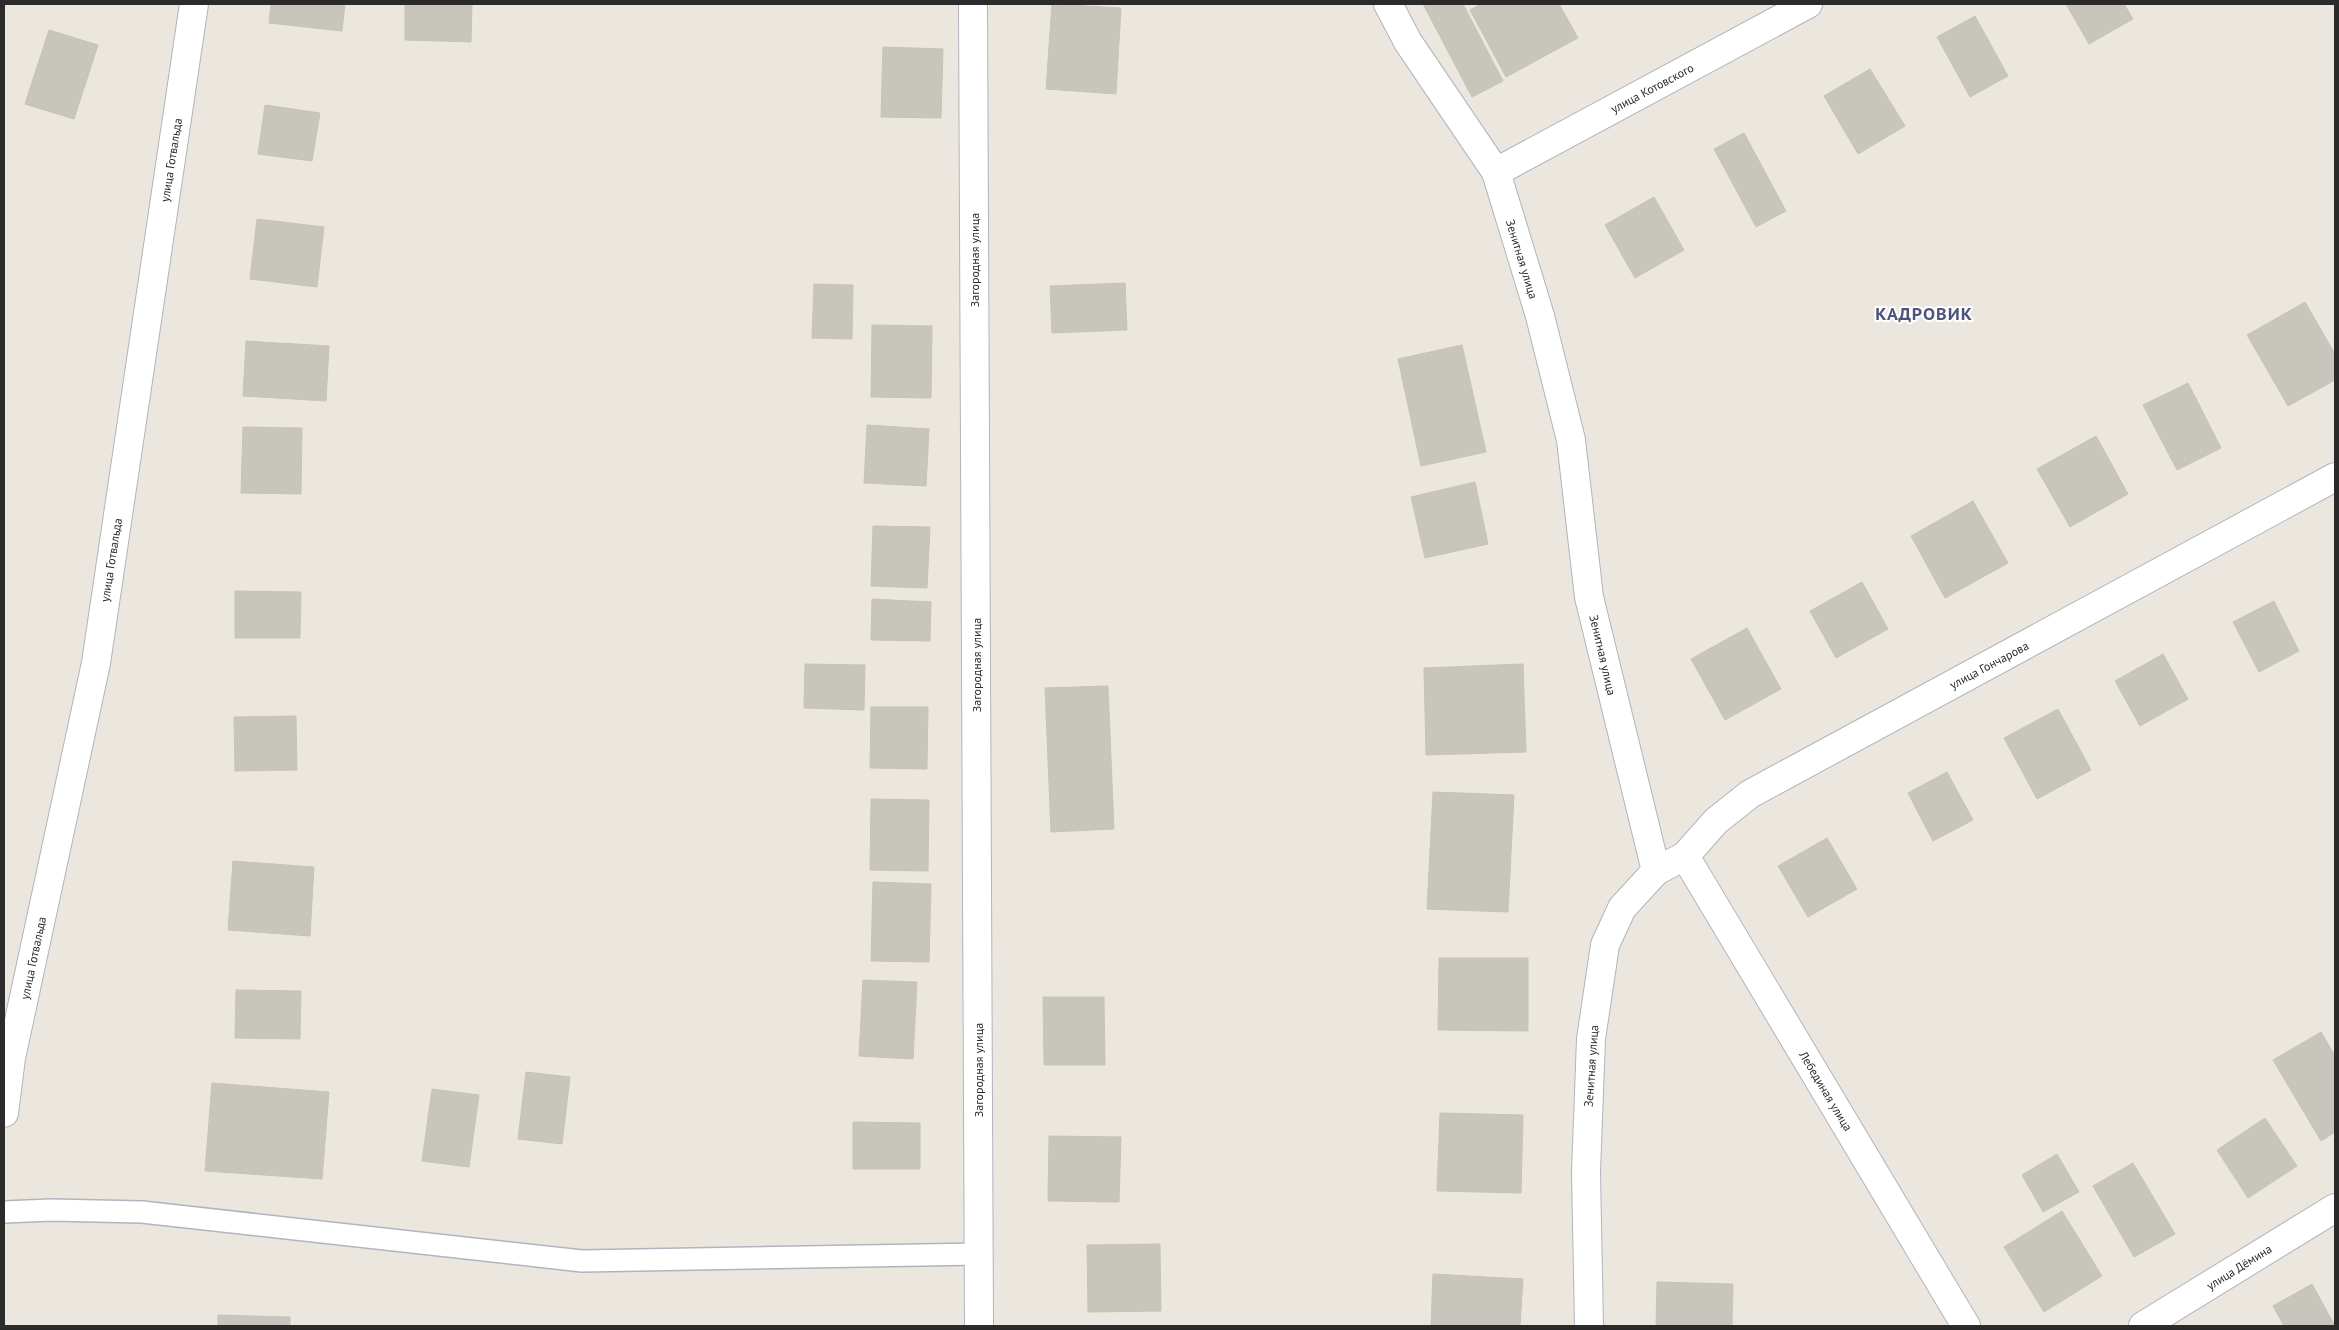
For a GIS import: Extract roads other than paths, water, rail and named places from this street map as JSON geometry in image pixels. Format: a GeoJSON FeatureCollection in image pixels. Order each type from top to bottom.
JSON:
{"type":"FeatureCollection","features":[{"type":"Feature","properties":{"kind":"street","name":"улица Готвальда"},"geometry":{"type":"LineString","coordinates":[[4,1113],[11,1058],[96,663],[194,4]]}},
{"type":"Feature","properties":{"kind":"street","name":"Загородная улица"},"geometry":{"type":"LineString","coordinates":[[973,4],[979,1326]]}},
{"type":"Feature","properties":{"kind":"street","name":"Зенитная улица"},"geometry":{"type":"LineString","coordinates":[[1388,4],[1408,42],[1496,172],[1540,316],[1572,440],[1589,597],[1656,871],[1622,908],[1605,945],[1602,964],[1592,1038],[1586,1172],[1589,1326]]}},
{"type":"Feature","properties":{"kind":"street","name":"улица Котовского"},"geometry":{"type":"LineString","coordinates":[[1496,172],[1808,4]]}},
{"type":"Feature","properties":{"kind":"street","name":"улица Гончарова"},"geometry":{"type":"LineString","coordinates":[[1656,871],[1685,856],[1716,821],[1750,794],[2335,477]]}},
{"type":"Feature","properties":{"kind":"street","name":"Лебединая улица"},"geometry":{"type":"LineString","coordinates":[[1685,856],[1966,1326]]}},
{"type":"Feature","properties":{"kind":"street","name":"улица Дёмина"},"geometry":{"type":"LineString","coordinates":[[2143,1326],[2335,1208]]}},
{"type":"Feature","properties":{"kind":"lane"},"geometry":{"type":"LineString","coordinates":[[4,1212],[51,1210],[142,1212],[582,1261],[979,1254]]}},
{"type":"Feature","properties":{"kind":"district","name":"КАДРОВИК"},"geometry":{"type":"Point","coordinates":[1924,313]}}]}
